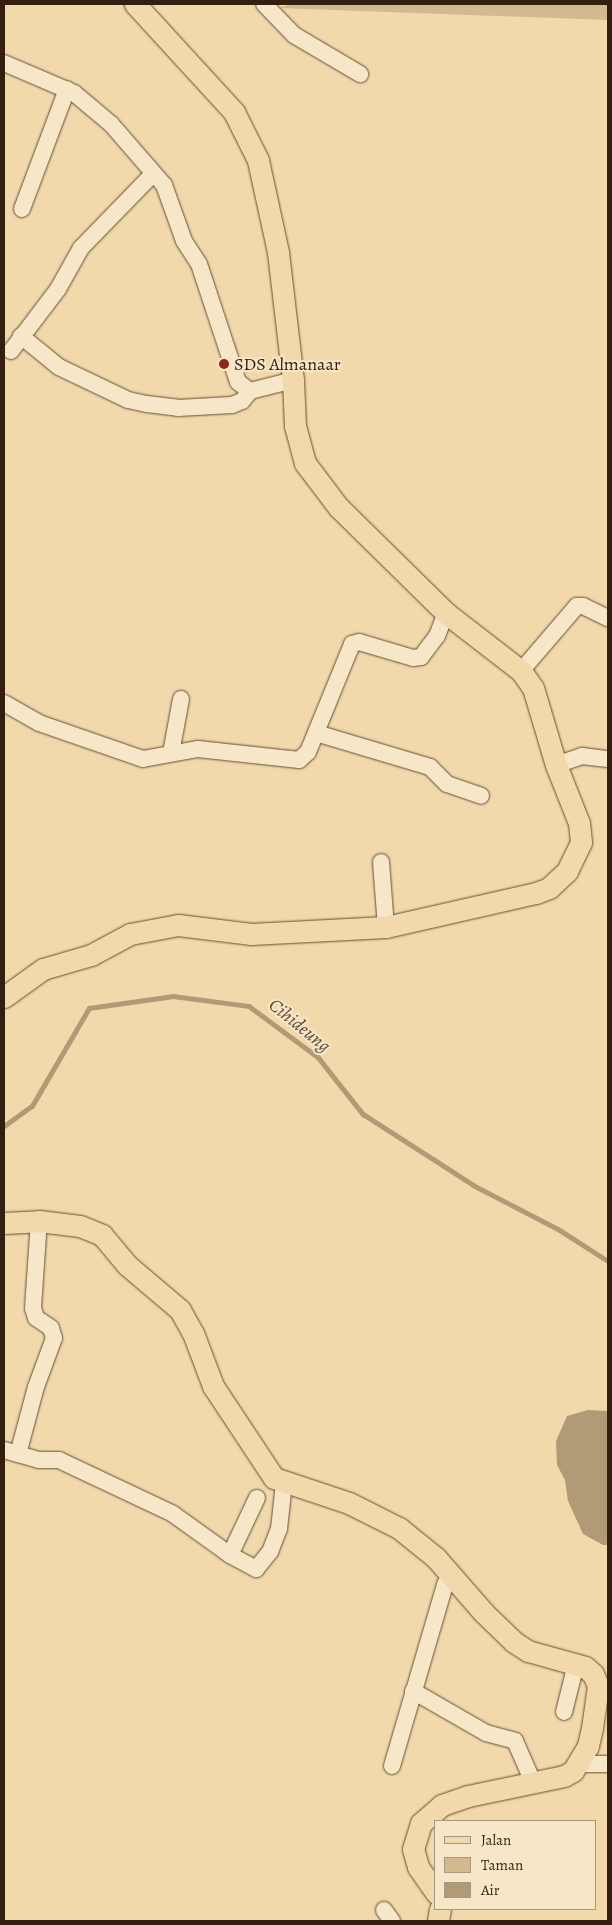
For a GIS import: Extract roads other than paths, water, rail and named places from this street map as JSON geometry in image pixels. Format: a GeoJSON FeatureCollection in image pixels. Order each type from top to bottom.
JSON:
{"type":"FeatureCollection","features":[{"type":"Feature","properties":{"kind":"main road"},"geometry":{"type":"LineString","coordinates":[[4,997],[43,969],[91,955],[130,934],[178,926],[251,934],[386,927],[536,893],[557,883],[571,865],[581,842],[578,823],[556,765],[533,688],[522,671],[446,613],[340,508],[305,463],[295,426],[293,380],[278,252],[258,160],[234,112],[135,4]]}},
{"type":"Feature","properties":{"kind":"main road"},"geometry":{"type":"LineString","coordinates":[[4,1223],[39,1220],[80,1226],[102,1235],[127,1265],[180,1310],[193,1333],[213,1386],[270,1474],[284,1483],[349,1503],[399,1528],[460,1582],[484,1613],[521,1646],[547,1658],[576,1664],[590,1671],[598,1686],[588,1746],[580,1764],[564,1776],[468,1796],[442,1805],[426,1816],[416,1832],[413,1849],[418,1867],[434,1890]]}},
{"type":"Feature","properties":{"kind":"street"},"geometry":{"type":"LineString","coordinates":[[264,4],[294,35],[360,74]]}},
{"type":"Feature","properties":{"kind":"street"},"geometry":{"type":"LineString","coordinates":[[4,63],[67,89],[111,124],[164,185],[184,241],[199,264],[235,376],[250,391]]}},
{"type":"Feature","properties":{"kind":"street"},"geometry":{"type":"LineString","coordinates":[[22,209],[67,89]]}},
{"type":"Feature","properties":{"kind":"street"},"geometry":{"type":"LineString","coordinates":[[11,351],[58,289],[81,248],[153,174]]}},
{"type":"Feature","properties":{"kind":"street"},"geometry":{"type":"LineString","coordinates":[[21,336],[59,367],[128,400],[147,404],[178,408],[232,405],[250,391],[293,380]]}},
{"type":"Feature","properties":{"kind":"street"},"geometry":{"type":"LineString","coordinates":[[522,671],[577,606],[583,606],[608,618]]}},
{"type":"Feature","properties":{"kind":"street"},"geometry":{"type":"LineString","coordinates":[[4,704],[39,723],[143,759],[198,749],[299,760],[305,756],[316,733],[352,644],[359,642],[413,658],[422,657],[437,636],[446,613]]}},
{"type":"Feature","properties":{"kind":"street"},"geometry":{"type":"LineString","coordinates":[[171,753],[181,699]]}},
{"type":"Feature","properties":{"kind":"street"},"geometry":{"type":"LineString","coordinates":[[316,733],[430,767],[447,784],[481,796]]}},
{"type":"Feature","properties":{"kind":"street"},"geometry":{"type":"LineString","coordinates":[[556,765],[582,756],[608,759]]}},
{"type":"Feature","properties":{"kind":"street"},"geometry":{"type":"LineString","coordinates":[[381,862],[386,927]]}},
{"type":"Feature","properties":{"kind":"street"},"geometry":{"type":"LineString","coordinates":[[39,1220],[33,1308],[36,1318],[54,1334],[11,1452],[39,1460],[59,1460],[173,1514],[230,1555],[256,1569],[262,1564],[279,1528],[284,1483]]}},
{"type":"Feature","properties":{"kind":"street"},"geometry":{"type":"LineString","coordinates":[[230,1555],[257,1498]]}},
{"type":"Feature","properties":{"kind":"street"},"geometry":{"type":"LineString","coordinates":[[392,1766],[445,1585],[447,1581],[460,1582]]}},
{"type":"Feature","properties":{"kind":"street"},"geometry":{"type":"LineString","coordinates":[[564,1712],[576,1664]]}},
{"type":"Feature","properties":{"kind":"street"},"geometry":{"type":"LineString","coordinates":[[413,1691],[486,1733],[515,1741],[534,1782]]}},
{"type":"Feature","properties":{"kind":"street"},"geometry":{"type":"LineString","coordinates":[[580,1764],[608,1764]]}},
{"type":"Feature","properties":{"kind":"water"},"geometry":{"type":"Polygon","coordinates":[[[588,1410],[608,1411],[608,1545],[603,1545],[583,1534],[568,1501],[565,1480],[557,1465],[556,1441],[567,1416],[588,1410]]]}},
{"type":"Feature","properties":{"kind":"waterway","name":"Cihideung"},"geometry":{"type":"LineString","coordinates":[[4,1126],[32,1106],[89,1008],[173,996],[249,1006],[318,1057],[363,1114],[475,1186],[558,1229],[608,1261]]}},
{"type":"Feature","properties":{"kind":"place","name":"SDS Almanaar"},"geometry":{"type":"Point","coordinates":[224,364]}}]}
